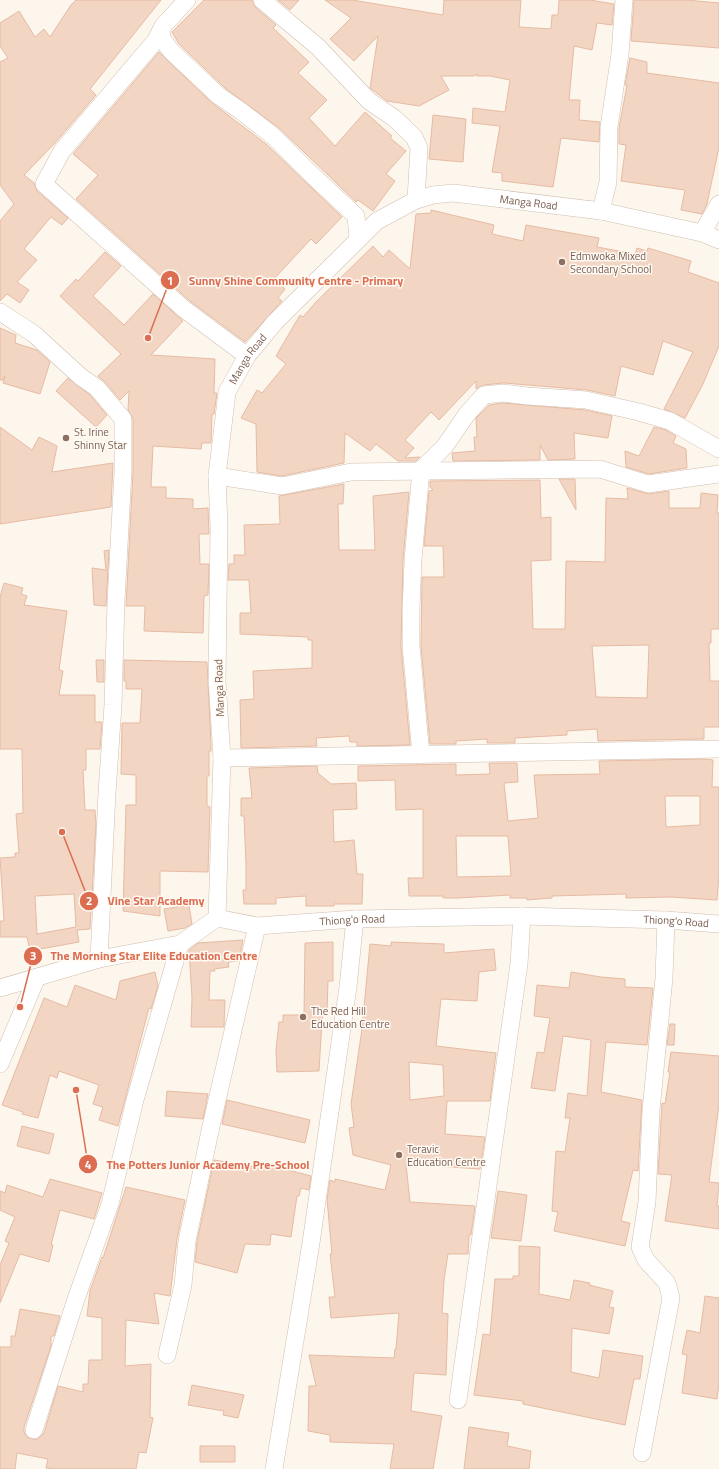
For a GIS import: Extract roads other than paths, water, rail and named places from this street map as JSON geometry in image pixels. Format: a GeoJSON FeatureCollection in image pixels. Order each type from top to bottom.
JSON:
{"type":"FeatureCollection","features":[{"type":"Feature","properties":{"kind":"street"},"geometry":{"type":"LineString","coordinates":[[187,0],[163,26],[156,40],[62,151],[44,184],[184,309],[247,356]]}},
{"type":"Feature","properties":{"kind":"street"},"geometry":{"type":"LineString","coordinates":[[262,0],[318,47],[369,101],[394,118],[414,137],[419,148],[416,200]]}},
{"type":"Feature","properties":{"kind":"street"},"geometry":{"type":"LineString","coordinates":[[601,211],[608,182],[610,127],[620,54],[624,0]]}},
{"type":"Feature","properties":{"kind":"street"},"geometry":{"type":"LineString","coordinates":[[163,26],[161,33],[163,40],[171,51],[219,96],[241,111],[272,136],[312,176],[356,216],[358,238]]}},
{"type":"Feature","properties":{"kind":"street","name":"Manga Road"},"geometry":{"type":"LineString","coordinates":[[217,918],[222,758],[217,681],[219,527],[217,476],[227,392],[247,356],[275,322],[358,238],[377,221],[416,200],[433,194],[454,193],[601,211],[702,233],[719,240]]}},
{"type":"Feature","properties":{"kind":"street"},"geometry":{"type":"LineString","coordinates":[[702,233],[719,204]]}},
{"type":"Feature","properties":{"kind":"street"},"geometry":{"type":"LineString","coordinates":[[0,312],[34,334],[81,377],[97,388],[123,419],[123,472],[100,959]]}},
{"type":"Feature","properties":{"kind":"street"},"geometry":{"type":"LineString","coordinates":[[421,755],[411,646],[413,560],[420,470],[445,446],[467,414],[484,395],[503,393],[586,400],[639,412],[670,421],[719,449]]}},
{"type":"Feature","properties":{"kind":"street"},"geometry":{"type":"LineString","coordinates":[[217,476],[282,486],[351,472],[420,470],[600,469],[648,484],[719,474]]}},
{"type":"Feature","properties":{"kind":"street"},"geometry":{"type":"LineString","coordinates":[[222,758],[719,749]]}},
{"type":"Feature","properties":{"kind":"street"},"geometry":{"type":"LineString","coordinates":[[458,1400],[519,964],[522,916]]}},
{"type":"Feature","properties":{"kind":"street","name":"Thiong'o Road"},"geometry":{"type":"LineString","coordinates":[[217,918],[257,926],[355,919],[522,916],[666,920],[719,924]]}},
{"type":"Feature","properties":{"kind":"street"},"geometry":{"type":"LineString","coordinates":[[0,988],[100,959],[180,944],[217,918]]}},
{"type":"Feature","properties":{"kind":"street"},"geometry":{"type":"LineString","coordinates":[[274,1469],[313,1227],[348,987],[355,919]]}},
{"type":"Feature","properties":{"kind":"street"},"geometry":{"type":"LineString","coordinates":[[642,1453],[671,1298],[667,1283],[646,1260],[640,1247],[647,1202],[651,1110],[664,978],[666,920]]}},
{"type":"Feature","properties":{"kind":"street"},"geometry":{"type":"LineString","coordinates":[[167,1355],[184,1285],[187,1241],[210,1131],[257,926]]}},
{"type":"Feature","properties":{"kind":"street"},"geometry":{"type":"LineString","coordinates":[[34,1430],[73,1306],[110,1204],[134,1100],[180,944]]}},
{"type":"Feature","properties":{"kind":"street"},"geometry":{"type":"LineString","coordinates":[[0,1064],[37,977]]}},
{"type":"Feature","properties":{"kind":"place","name":"Edmwoka Mixed Secondary School"},"geometry":{"type":"Point","coordinates":[562,262]}},
{"type":"Feature","properties":{"kind":"place","name":"Sunny Shine Community Centre - Primary"},"geometry":{"type":"Point","coordinates":[148,338]}},
{"type":"Feature","properties":{"kind":"place","name":"St. Irine Shinny Star"},"geometry":{"type":"Point","coordinates":[66,438]}},
{"type":"Feature","properties":{"kind":"place","name":"Vine Star Academy"},"geometry":{"type":"Point","coordinates":[62,832]}},
{"type":"Feature","properties":{"kind":"place","name":"The Morning Star Elite Education Centre"},"geometry":{"type":"Point","coordinates":[20,1007]}},
{"type":"Feature","properties":{"kind":"place","name":"The Red Hill Education Centre"},"geometry":{"type":"Point","coordinates":[303,1017]}},
{"type":"Feature","properties":{"kind":"place","name":"The Potters Junior Academy Pre-School"},"geometry":{"type":"Point","coordinates":[76,1090]}},
{"type":"Feature","properties":{"kind":"place","name":"Teravic Education Centre"},"geometry":{"type":"Point","coordinates":[399,1155]}}]}
